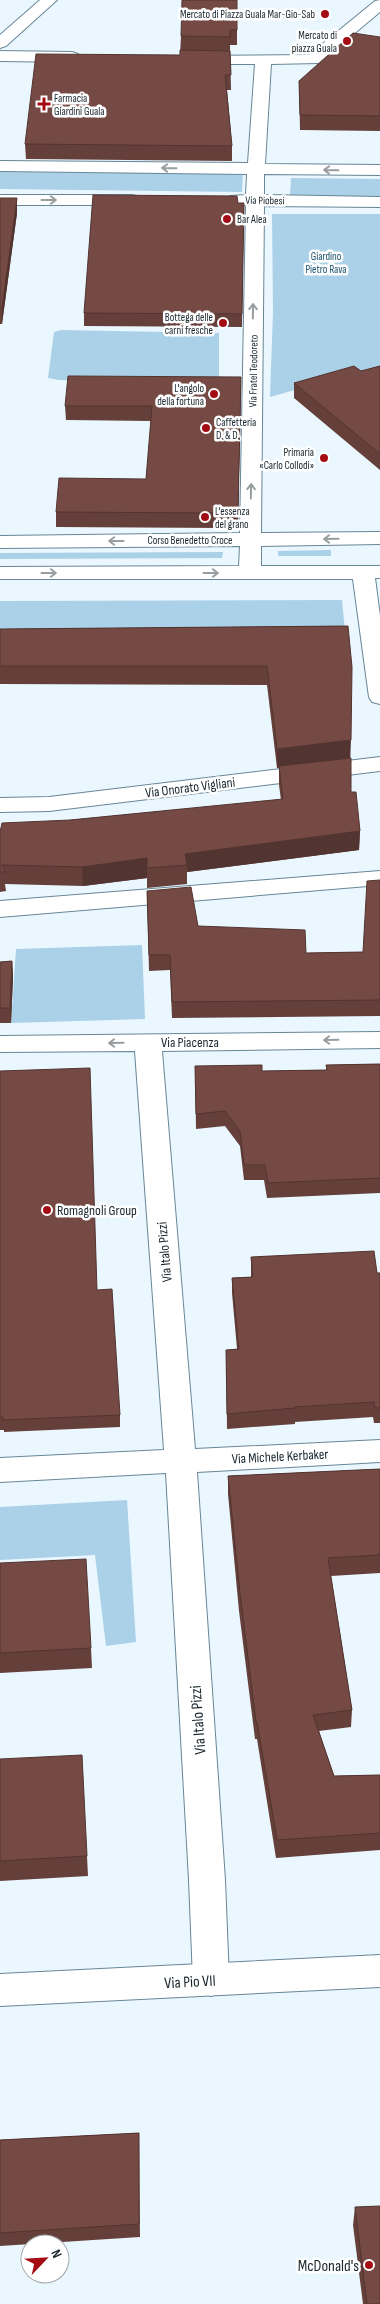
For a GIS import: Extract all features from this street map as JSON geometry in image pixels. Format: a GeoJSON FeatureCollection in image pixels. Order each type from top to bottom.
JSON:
{"type":"FeatureCollection","features":[{"type":"Feature","properties":{"kind":"street"},"geometry":{"type":"LineString","coordinates":[[0,43],[49,0]]}},
{"type":"Feature","properties":{"kind":"street"},"geometry":{"type":"LineString","coordinates":[[175,58],[314,60],[379,7]]}},
{"type":"Feature","properties":{"kind":"street"},"geometry":{"type":"LineString","coordinates":[[0,56],[87,57]]}},
{"type":"Feature","properties":{"kind":"street"},"geometry":{"type":"LineString","coordinates":[[256,169],[263,60]]}},
{"type":"Feature","properties":{"kind":"street"},"geometry":{"type":"LineString","coordinates":[[0,166],[380,170]]}},
{"type":"Feature","properties":{"kind":"street","name":"Via Fratel Teodoreto"},"geometry":{"type":"LineString","coordinates":[[250,572],[256,169]]}},
{"type":"Feature","properties":{"kind":"street"},"geometry":{"type":"LineString","coordinates":[[0,200],[147,200]]}},
{"type":"Feature","properties":{"kind":"street","name":"Via Piobesi"},"geometry":{"type":"LineString","coordinates":[[215,200],[380,202]]}},
{"type":"Feature","properties":{"kind":"street","name":"Corso Benedetto Croce"},"geometry":{"type":"LineString","coordinates":[[0,542],[380,538]]}},
{"type":"Feature","properties":{"kind":"street"},"geometry":{"type":"LineString","coordinates":[[0,574],[372,572],[380,696]]}},
{"type":"Feature","properties":{"kind":"street","name":"Via Onorato Vigliani"},"geometry":{"type":"LineString","coordinates":[[0,805],[49,804],[380,764]]}},
{"type":"Feature","properties":{"kind":"street"},"geometry":{"type":"LineString","coordinates":[[0,909],[380,878]]}},
{"type":"Feature","properties":{"kind":"street","name":"Via Piacenza"},"geometry":{"type":"LineString","coordinates":[[0,1044],[380,1040]]}},
{"type":"Feature","properties":{"kind":"street","name":"Via Italo Pizzi"},"geometry":{"type":"LineString","coordinates":[[148,1042],[180,1461],[208,1888],[211,1980]]}},
{"type":"Feature","properties":{"kind":"street","name":"Via Michele Kerbaker"},"geometry":{"type":"LineString","coordinates":[[180,1461],[380,1451]]}},
{"type":"Feature","properties":{"kind":"street"},"geometry":{"type":"LineString","coordinates":[[0,1470],[180,1461]]}},
{"type":"Feature","properties":{"kind":"street","name":"Via Pio VII"},"geometry":{"type":"LineString","coordinates":[[0,1990],[380,1971]]}},
{"type":"Feature","properties":{"kind":"street","name":"Via Pio VII"},"geometry":{"type":"LineString","coordinates":[[0,2002],[380,1983]]}},
{"type":"Feature","properties":{"kind":"green space"},"geometry":{"type":"Polygon","coordinates":[[[0,172],[243,173],[242,192],[0,189],[0,172]]]}},
{"type":"Feature","properties":{"kind":"green space"},"geometry":{"type":"Polygon","coordinates":[[[291,178],[380,179],[380,196],[290,196],[291,178]]]}},
{"type":"Feature","properties":{"kind":"green space","name":"Giardino Pietro Rava"},"geometry":{"type":"Polygon","coordinates":[[[272,214],[380,214],[380,366],[270,397],[273,311],[272,214]]]}},
{"type":"Feature","properties":{"kind":"green space"},"geometry":{"type":"Polygon","coordinates":[[[61,330],[219,333],[219,382],[59,380],[48,378],[54,332],[61,330]]]}},
{"type":"Feature","properties":{"kind":"green space"},"geometry":{"type":"Polygon","coordinates":[[[331,550],[331,556],[278,556],[278,551],[331,550]]]}},
{"type":"Feature","properties":{"kind":"green space"},"geometry":{"type":"Polygon","coordinates":[[[223,552],[222,558],[0,559],[0,553],[223,552]]]}},
{"type":"Feature","properties":{"kind":"green space"},"geometry":{"type":"Polygon","coordinates":[[[342,600],[345,631],[0,632],[0,601],[342,600]]]}},
{"type":"Feature","properties":{"kind":"green space"},"geometry":{"type":"Polygon","coordinates":[[[142,945],[145,1019],[11,1023],[16,949],[142,945]]]}},
{"type":"Feature","properties":{"kind":"green space"},"geometry":{"type":"Polygon","coordinates":[[[127,1500],[136,1642],[106,1646],[95,1555],[0,1560],[0,1507],[127,1500]]]}},
{"type":"Feature","properties":{"kind":"building"},"geometry":{"type":"Polygon","coordinates":[[[182,0],[237,0],[237,30],[230,30],[230,37],[181,36],[182,0]]]}},
{"type":"Feature","properties":{"kind":"building"},"geometry":{"type":"Polygon","coordinates":[[[353,33],[380,37],[380,116],[300,115],[299,81],[353,33]]]}},
{"type":"Feature","properties":{"kind":"building"},"geometry":{"type":"Polygon","coordinates":[[[180,50],[230,51],[231,75],[225,75],[232,146],[25,144],[36,54],[180,55],[180,50]]]}},
{"type":"Feature","properties":{"kind":"building"},"geometry":{"type":"Polygon","coordinates":[[[93,195],[237,196],[238,203],[244,203],[242,314],[84,313],[93,195]]]}},
{"type":"Feature","properties":{"kind":"building"},"geometry":{"type":"Polygon","coordinates":[[[0,198],[17,198],[2,308],[0,308],[0,198]]]}},
{"type":"Feature","properties":{"kind":"building","name":"Primaria «Carlo Collodi»"},"geometry":{"type":"Polygon","coordinates":[[[354,366],[361,371],[380,366],[380,454],[294,383],[354,366]]]}},
{"type":"Feature","properties":{"kind":"building"},"geometry":{"type":"Polygon","coordinates":[[[68,376],[241,377],[238,510],[222,513],[56,512],[59,478],[146,479],[152,406],[65,406],[68,376]]]}},
{"type":"Feature","properties":{"kind":"building"},"geometry":{"type":"Polygon","coordinates":[[[348,626],[352,667],[351,740],[277,749],[267,666],[0,666],[0,629],[348,626]]]}},
{"type":"Feature","properties":{"kind":"building"},"geometry":{"type":"Polygon","coordinates":[[[351,758],[351,792],[356,792],[360,831],[185,854],[187,865],[147,868],[147,858],[82,867],[2,865],[5,872],[0,872],[0,832],[2,823],[70,820],[283,799],[279,766],[351,758]]]}},
{"type":"Feature","properties":{"kind":"building"},"geometry":{"type":"Polygon","coordinates":[[[380,880],[380,1000],[172,1002],[170,955],[149,955],[147,891],[191,887],[198,926],[305,930],[306,953],[363,952],[367,881],[380,880]]]}},
{"type":"Feature","properties":{"kind":"building"},"geometry":{"type":"Polygon","coordinates":[[[12,961],[10,1008],[0,1008],[0,962],[12,961]]]}},
{"type":"Feature","properties":{"kind":"building"},"geometry":{"type":"Polygon","coordinates":[[[380,1064],[380,1178],[268,1183],[265,1165],[244,1165],[240,1131],[225,1111],[196,1114],[195,1066],[262,1065],[262,1071],[327,1070],[326,1065],[380,1064]]]}},
{"type":"Feature","properties":{"kind":"building"},"geometry":{"type":"Polygon","coordinates":[[[90,1068],[97,1290],[112,1289],[120,1415],[3,1420],[3,1417],[0,1417],[0,1071],[90,1068]]]}},
{"type":"Feature","properties":{"kind":"building"},"geometry":{"type":"Polygon","coordinates":[[[374,1251],[377,1273],[380,1273],[380,1408],[375,1408],[374,1402],[227,1414],[226,1350],[239,1349],[232,1278],[253,1277],[251,1257],[374,1251]]]}},
{"type":"Feature","properties":{"kind":"building"},"geometry":{"type":"Polygon","coordinates":[[[380,1469],[380,1555],[328,1558],[352,1710],[313,1715],[334,1776],[380,1775],[380,1833],[277,1840],[256,1722],[228,1476],[380,1469]]]}},
{"type":"Feature","properties":{"kind":"building"},"geometry":{"type":"Polygon","coordinates":[[[86,1559],[91,1648],[0,1653],[0,1563],[86,1559]]]}},
{"type":"Feature","properties":{"kind":"building"},"geometry":{"type":"Polygon","coordinates":[[[82,1755],[87,1856],[0,1861],[0,1759],[82,1755]]]}},
{"type":"Feature","properties":{"kind":"building"},"geometry":{"type":"Polygon","coordinates":[[[139,2133],[139,2224],[0,2233],[0,2140],[139,2133]]]}},
{"type":"Feature","properties":{"kind":"building","name":"McDonald's"},"geometry":{"type":"Polygon","coordinates":[[[380,2206],[380,2304],[367,2304],[355,2207],[380,2206]]]}},
{"type":"Feature","properties":{"kind":"place","name":"Mercato di Piazza Guala Mar-Gio-Sab"},"geometry":{"type":"Point","coordinates":[325,14]}},
{"type":"Feature","properties":{"kind":"place","name":"Mercato di piazza Guala"},"geometry":{"type":"Point","coordinates":[347,41]}},
{"type":"Feature","properties":{"kind":"place","name":"Farmacia Giardini Guala"},"geometry":{"type":"Point","coordinates":[44,104]}},
{"type":"Feature","properties":{"kind":"place","name":"Bar Alea"},"geometry":{"type":"Point","coordinates":[227,219]}},
{"type":"Feature","properties":{"kind":"place","name":"Bottega delle carni fresche"},"geometry":{"type":"Point","coordinates":[223,323]}},
{"type":"Feature","properties":{"kind":"place","name":"L'angolo della fortuna"},"geometry":{"type":"Point","coordinates":[214,394]}},
{"type":"Feature","properties":{"kind":"place","name":"Caffetteria D. & D."},"geometry":{"type":"Point","coordinates":[206,428]}},
{"type":"Feature","properties":{"kind":"place","name":"Primaria «Carlo Collodi»"},"geometry":{"type":"Point","coordinates":[324,458]}},
{"type":"Feature","properties":{"kind":"place","name":"L'essenza del grano"},"geometry":{"type":"Point","coordinates":[205,517]}},
{"type":"Feature","properties":{"kind":"place","name":"Romagnoli Group"},"geometry":{"type":"Point","coordinates":[47,1210]}},
{"type":"Feature","properties":{"kind":"place","name":"McDonald's"},"geometry":{"type":"Point","coordinates":[369,2265]}}]}
